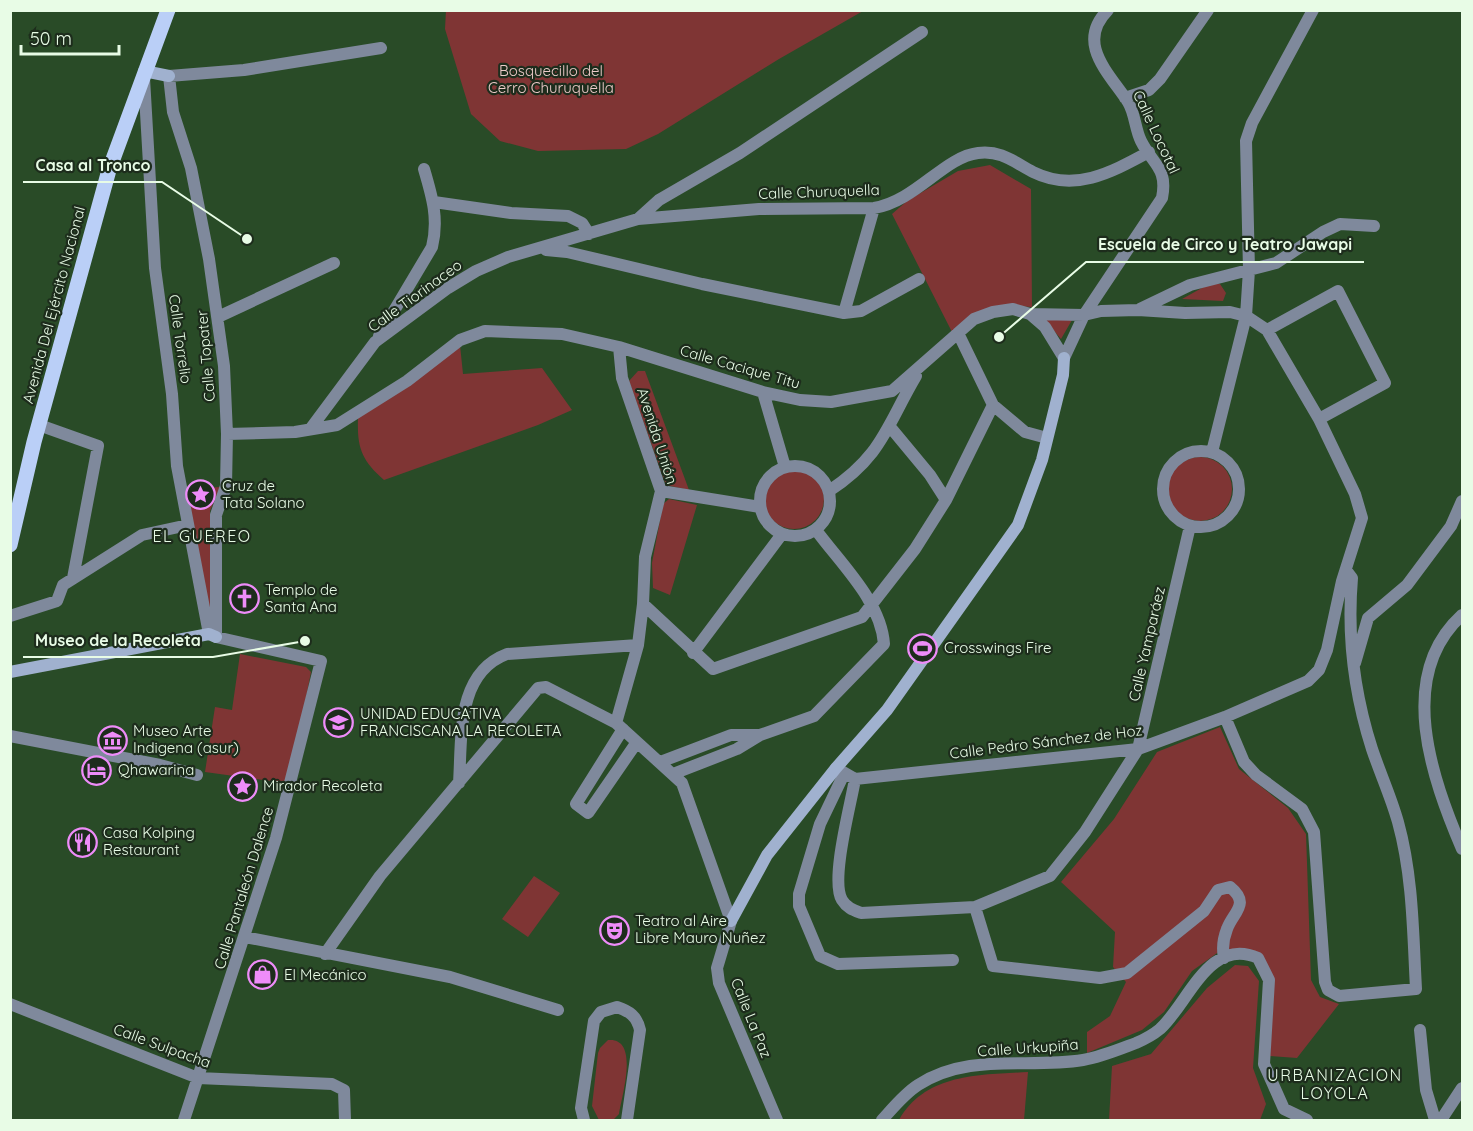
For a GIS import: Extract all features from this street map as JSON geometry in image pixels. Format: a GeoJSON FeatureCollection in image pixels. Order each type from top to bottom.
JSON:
{"type":"FeatureCollection","features":[{"type":"Feature","properties":{"kind":"main road","name":"Avenida Del Ejército Nacional"},"geometry":{"type":"LineString","coordinates":[[10,545],[39,425],[110,170],[168,10]]}},
{"type":"Feature","properties":{"kind":"street","name":"Calle Locotal"},"geometry":{"type":"LineString","coordinates":[[1064,358],[1084,315],[1162,198],[1165,182],[1158,164],[1142,142],[1125,98],[1099,61],[1093,33],[1100,18],[1108,10]]}},
{"type":"Feature","properties":{"kind":"street"},"geometry":{"type":"LineString","coordinates":[[1125,98],[1149,90],[1160,79],[1208,10]]}},
{"type":"Feature","properties":{"kind":"street"},"geometry":{"type":"LineString","coordinates":[[1212,452],[1246,316],[1249,270],[1246,141],[1252,123],[1313,10]]}},
{"type":"Feature","properties":{"kind":"street"},"geometry":{"type":"LineString","coordinates":[[638,219],[659,200],[750,147],[922,32]]}},
{"type":"Feature","properties":{"kind":"street"},"geometry":{"type":"LineString","coordinates":[[144,71],[169,76],[244,70],[381,48]]}},
{"type":"Feature","properties":{"kind":"street","name":"Calle Torrelio"},"geometry":{"type":"LineString","coordinates":[[144,71],[155,268],[172,393],[177,466],[212,636]]}},
{"type":"Feature","properties":{"kind":"street","name":"Calle Topater"},"geometry":{"type":"LineString","coordinates":[[169,76],[173,112],[193,180],[218,317],[227,434],[226,486],[216,515],[212,636]]}},
{"type":"Feature","properties":{"kind":"street","name":"Calle Churuquella"},"geometry":{"type":"LineString","coordinates":[[538,249],[638,219],[759,208],[874,208],[890,205],[907,196],[960,158],[975,153],[993,152],[1035,173],[1062,181],[1088,181],[1149,152]]}},
{"type":"Feature","properties":{"kind":"street"},"geometry":{"type":"LineString","coordinates":[[375,342],[432,247],[436,233],[435,202],[423,170]]}},
{"type":"Feature","properties":{"kind":"street"},"geometry":{"type":"LineString","coordinates":[[435,202],[512,213],[568,216],[582,223],[589,234]]}},
{"type":"Feature","properties":{"kind":"street"},"geometry":{"type":"LineString","coordinates":[[844,314],[874,208]]}},
{"type":"Feature","properties":{"kind":"street"},"geometry":{"type":"LineString","coordinates":[[1138,310],[1190,285],[1276,262],[1323,232],[1340,224],[1374,226]]}},
{"type":"Feature","properties":{"kind":"street"},"geometry":{"type":"LineString","coordinates":[[538,249],[567,252],[702,285],[844,314],[861,311],[919,279]]}},
{"type":"Feature","properties":{"kind":"street","name":"Calle Tiorinaceo"},"geometry":{"type":"LineString","coordinates":[[311,428],[375,342],[413,312],[477,271],[508,257],[538,249]]}},
{"type":"Feature","properties":{"kind":"street"},"geometry":{"type":"LineString","coordinates":[[218,317],[334,263]]}},
{"type":"Feature","properties":{"kind":"street"},"geometry":{"type":"LineString","coordinates":[[1267,330],[1338,291],[1385,383],[1319,419]]}},
{"type":"Feature","properties":{"kind":"street","name":"Calle Cacique Titu"},"geometry":{"type":"LineString","coordinates":[[227,434],[295,432],[338,425],[406,381],[460,340],[485,331],[562,334],[619,347],[763,392],[810,401],[831,402],[892,391],[921,368],[974,319],[993,312],[1013,309],[1030,314],[1084,315],[1101,311],[1138,310],[1185,313],[1230,312],[1246,316]]}},
{"type":"Feature","properties":{"kind":"street"},"geometry":{"type":"LineString","coordinates":[[953,960],[838,964],[820,956],[799,906],[800,894],[820,824],[845,773],[1018,525],[1047,438],[1063,375],[1064,358],[1045,327],[1030,314]]}},
{"type":"Feature","properties":{"kind":"street","name":"Calle Pedro Sánchez de Hoz"},"geometry":{"type":"LineString","coordinates":[[845,773],[1138,749],[1225,717],[1308,681],[1319,670],[1327,650],[1346,570],[1362,518],[1355,494],[1319,419],[1267,330],[1246,316]]}},
{"type":"Feature","properties":{"kind":"street"},"geometry":{"type":"LineString","coordinates":[[958,333],[993,405],[1025,432],[1047,438]]}},
{"type":"Feature","properties":{"kind":"street","name":"Avenida Unión"},"geometry":{"type":"LineString","coordinates":[[619,347],[622,378],[661,491],[645,557],[638,645],[620,726],[576,804],[588,813],[637,742]]}},
{"type":"Feature","properties":{"kind":"street"},"geometry":{"type":"LineString","coordinates":[[829,491],[871,457],[891,428],[902,401],[921,368]]}},
{"type":"Feature","properties":{"kind":"street"},"geometry":{"type":"LineString","coordinates":[[763,392],[785,467]]}},
{"type":"Feature","properties":{"kind":"street"},"geometry":{"type":"LineString","coordinates":[[643,604],[693,653],[713,669],[862,617],[873,607],[915,549],[946,500],[993,405]]}},
{"type":"Feature","properties":{"kind":"street"},"geometry":{"type":"LineString","coordinates":[[39,425],[98,446],[72,578]]}},
{"type":"Feature","properties":{"kind":"street"},"geometry":{"type":"LineString","coordinates":[[891,428],[946,500]]}},
{"type":"Feature","properties":{"kind":"street"},"geometry":{"type":"LineString","coordinates":[[1197,451],[1212,452],[1225,459],[1234,471],[1239,485],[1237,500],[1230,514],[1219,523],[1204,527],[1190,526],[1176,519],[1167,507],[1162,493],[1164,478],[1171,464],[1182,455],[1197,451]]}},
{"type":"Feature","properties":{"kind":"street"},"geometry":{"type":"LineString","coordinates":[[785,467],[807,468],[817,473],[829,491],[829,513],[816,530],[805,535],[782,534],[764,518],[760,507],[763,486],[776,471],[785,467]]}},
{"type":"Feature","properties":{"kind":"street"},"geometry":{"type":"LineString","coordinates":[[661,491],[760,507]]}},
{"type":"Feature","properties":{"kind":"street"},"geometry":{"type":"LineString","coordinates":[[1353,671],[1368,618],[1407,585],[1451,526],[1462,501]]}},
{"type":"Feature","properties":{"kind":"street"},"geometry":{"type":"LineString","coordinates":[[10,616],[57,601],[63,585],[72,578],[142,535],[188,525]]}},
{"type":"Feature","properties":{"kind":"street","name":"Calle Yamparáez"},"geometry":{"type":"LineString","coordinates":[[845,773],[838,870],[840,898],[848,908],[861,913],[975,907],[1050,876],[1085,832],[1138,749],[1190,526]]}},
{"type":"Feature","properties":{"kind":"street"},"geometry":{"type":"LineString","coordinates":[[673,774],[738,749],[760,735],[814,716],[884,644],[883,633],[873,607],[816,530]]}},
{"type":"Feature","properties":{"kind":"street"},"geometry":{"type":"LineString","coordinates":[[693,653],[782,534]]}},
{"type":"Feature","properties":{"kind":"street"},"geometry":{"type":"LineString","coordinates":[[1225,717],[1244,762],[1256,775],[1302,808],[1314,832],[1325,982],[1328,990],[1339,996],[1416,989],[1408,865],[1398,821],[1372,748],[1353,671],[1349,644],[1352,578],[1346,570]]}},
{"type":"Feature","properties":{"kind":"street"},"geometry":{"type":"LineString","coordinates":[[1462,615],[1435,649],[1424,681],[1427,740],[1443,806],[1462,849]]}},
{"type":"Feature","properties":{"kind":"street"},"geometry":{"type":"LineString","coordinates":[[10,672],[212,636]]}},
{"type":"Feature","properties":{"kind":"street","name":"Calle Pantaleón Dalence"},"geometry":{"type":"LineString","coordinates":[[184,1120],[276,838],[321,661],[212,636]]}},
{"type":"Feature","properties":{"kind":"street"},"geometry":{"type":"LineString","coordinates":[[459,783],[468,690],[483,668],[494,659],[507,654],[638,645]]}},
{"type":"Feature","properties":{"kind":"street"},"geometry":{"type":"LineString","coordinates":[[325,954],[380,876],[538,688],[546,687],[620,726],[682,783],[731,921]]}},
{"type":"Feature","properties":{"kind":"street"},"geometry":{"type":"LineString","coordinates":[[660,762],[731,735],[760,735]]}},
{"type":"Feature","properties":{"kind":"street"},"geometry":{"type":"LineString","coordinates":[[10,736],[160,765],[197,775]]}},
{"type":"Feature","properties":{"kind":"street"},"geometry":{"type":"LineString","coordinates":[[731,921],[767,855],[845,773]]}},
{"type":"Feature","properties":{"kind":"street"},"geometry":{"type":"LineString","coordinates":[[975,907],[993,966],[1100,978],[1127,974],[1204,911],[1218,890],[1230,887],[1237,893],[1240,904],[1237,913],[1227,927],[1222,947],[1224,958],[1246,953],[1258,958],[1264,967],[1269,980],[1264,1064],[1284,1109],[1307,1120]]}},
{"type":"Feature","properties":{"kind":"street","name":"Calle La Paz"},"geometry":{"type":"LineString","coordinates":[[731,921],[717,968],[719,983],[777,1120]]}},
{"type":"Feature","properties":{"kind":"street"},"geometry":{"type":"LineString","coordinates":[[245,937],[450,977],[558,1010]]}},
{"type":"Feature","properties":{"kind":"street","name":"Calle Urkupiña"},"geometry":{"type":"LineString","coordinates":[[882,1120],[918,1085],[947,1071],[997,1062],[1084,1060],[1138,1042],[1160,1029],[1207,968],[1224,958]]}},
{"type":"Feature","properties":{"kind":"street","name":"Calle Sulpacha"},"geometry":{"type":"LineString","coordinates":[[10,1004],[198,1078],[332,1084],[344,1090],[345,1120]]}},
{"type":"Feature","properties":{"kind":"street"},"geometry":{"type":"LineString","coordinates":[[584,1120],[581,1108],[594,1021],[601,1012],[617,1007],[632,1014],[638,1021],[640,1030],[627,1120]]}},
{"type":"Feature","properties":{"kind":"street"},"geometry":{"type":"LineString","coordinates":[[1420,1030],[1426,1090],[1435,1120]]}},
{"type":"Feature","properties":{"kind":"street"},"geometry":{"type":"LineString","coordinates":[[1441,1120],[1462,1088]]}},
{"type":"Feature","properties":{"kind":"green space","name":"Bosquecillo del Cerro Churuquella"},"geometry":{"type":"Polygon","coordinates":[[[446,10],[863,11],[779,59],[658,134],[626,149],[538,151],[500,141],[471,114],[445,29],[446,10]]]}},
{"type":"Feature","properties":{"kind":"green space"},"geometry":{"type":"Polygon","coordinates":[[[990,165],[1031,189],[1032,307],[996,306],[988,308],[952,332],[892,214],[907,201],[958,171],[990,165]]]}},
{"type":"Feature","properties":{"kind":"green space"},"geometry":{"type":"Polygon","coordinates":[[[1209,284],[1220,284],[1226,293],[1223,301],[1182,299],[1209,284]]]}},
{"type":"Feature","properties":{"kind":"green space"},"geometry":{"type":"Polygon","coordinates":[[[1044,319],[1072,320],[1061,339],[1044,319]]]}},
{"type":"Feature","properties":{"kind":"green space"},"geometry":{"type":"Polygon","coordinates":[[[460,345],[463,374],[542,368],[572,410],[538,425],[384,480],[370,466],[362,452],[358,437],[358,418],[460,345]]]}},
{"type":"Feature","properties":{"kind":"green space"},"geometry":{"type":"Polygon","coordinates":[[[638,371],[645,371],[689,490],[666,485],[629,381],[638,371]]]}},
{"type":"Feature","properties":{"kind":"green space"},"geometry":{"type":"Polygon","coordinates":[[[1200,457],[1218,463],[1226,471],[1232,489],[1226,507],[1218,515],[1200,521],[1182,515],[1174,507],[1168,489],[1174,471],[1182,463],[1200,457]]]}},
{"type":"Feature","properties":{"kind":"green space"},"geometry":{"type":"Polygon","coordinates":[[[794,469],[811,474],[819,482],[824,499],[819,516],[811,524],[794,529],[777,524],[769,516],[764,499],[769,482],[777,474],[794,469]]]}},
{"type":"Feature","properties":{"kind":"green space"},"geometry":{"type":"Polygon","coordinates":[[[220,487],[210,511],[210,611],[185,489],[220,487]]]}},
{"type":"Feature","properties":{"kind":"green space"},"geometry":{"type":"Polygon","coordinates":[[[669,499],[697,505],[670,595],[653,588],[652,563],[663,504],[669,499]]]}},
{"type":"Feature","properties":{"kind":"green space"},"geometry":{"type":"Polygon","coordinates":[[[240,654],[306,667],[311,672],[296,749],[286,783],[205,772],[215,707],[232,710],[240,654]]]}},
{"type":"Feature","properties":{"kind":"green space"},"geometry":{"type":"Polygon","coordinates":[[[1220,727],[1239,769],[1288,808],[1306,834],[1311,980],[1320,997],[1339,1004],[1297,1058],[1270,1056],[1274,984],[1247,951],[1220,951],[1192,971],[1164,1012],[1142,1030],[1087,1053],[1087,1032],[1110,1016],[1126,982],[1113,967],[1115,932],[1061,882],[1114,819],[1157,752],[1220,727]]]}},
{"type":"Feature","properties":{"kind":"green space"},"geometry":{"type":"Polygon","coordinates":[[[534,876],[560,893],[528,937],[502,919],[534,876]]]}},
{"type":"Feature","properties":{"kind":"green space"},"geometry":{"type":"Polygon","coordinates":[[[1235,965],[1248,966],[1259,981],[1253,1068],[1266,1104],[1260,1120],[1109,1120],[1112,1066],[1151,1054],[1207,988],[1235,965]]]}},
{"type":"Feature","properties":{"kind":"green space"},"geometry":{"type":"Polygon","coordinates":[[[608,1040],[618,1042],[624,1048],[627,1069],[619,1114],[613,1120],[599,1120],[592,1106],[598,1053],[608,1040]]]}},
{"type":"Feature","properties":{"kind":"green space"},"geometry":{"type":"Polygon","coordinates":[[[1028,1072],[1024,1120],[899,1120],[910,1105],[924,1093],[939,1085],[973,1076],[1028,1072]]]}},
{"type":"Feature","properties":{"kind":"place","name":"Casa al Tronco"},"geometry":{"type":"Point","coordinates":[247,239]}},
{"type":"Feature","properties":{"kind":"place","name":"Escuela de Circo y Teatro Jawapi"},"geometry":{"type":"Point","coordinates":[999,337]}},
{"type":"Feature","properties":{"kind":"place","name":"Cruz de Tata Solano"},"geometry":{"type":"Point","coordinates":[201,495]}},
{"type":"Feature","properties":{"kind":"place","name":"Templo de Santa Ana"},"geometry":{"type":"Point","coordinates":[244,599]}},
{"type":"Feature","properties":{"kind":"place","name":"Museo de la Recoleta"},"geometry":{"type":"Point","coordinates":[305,641]}},
{"type":"Feature","properties":{"kind":"place","name":"Crosswings Fire"},"geometry":{"type":"Point","coordinates":[923,648]}},
{"type":"Feature","properties":{"kind":"place","name":"UNIDAD EDUCATIVA FRANCISCANA LA RECOLETA"},"geometry":{"type":"Point","coordinates":[339,723]}},
{"type":"Feature","properties":{"kind":"place","name":"Museo Arte Indigena (asur)"},"geometry":{"type":"Point","coordinates":[112,740]}},
{"type":"Feature","properties":{"kind":"place","name":"Qhawarina"},"geometry":{"type":"Point","coordinates":[97,770]}},
{"type":"Feature","properties":{"kind":"place","name":"Mirador Recoleta"},"geometry":{"type":"Point","coordinates":[242,786]}},
{"type":"Feature","properties":{"kind":"place","name":"Casa Kolping Restaurant"},"geometry":{"type":"Point","coordinates":[82,842]}},
{"type":"Feature","properties":{"kind":"place","name":"Teatro al Aire Libre Mauro Nuñez"},"geometry":{"type":"Point","coordinates":[614,930]}},
{"type":"Feature","properties":{"kind":"place","name":"El Mecánico"},"geometry":{"type":"Point","coordinates":[263,975]}},
{"type":"Feature","properties":{"kind":"district","name":"EL GUEREO"},"geometry":{"type":"Point","coordinates":[202,536]}},
{"type":"Feature","properties":{"kind":"district","name":"URBANIZACION LOYOLA"},"geometry":{"type":"Point","coordinates":[1335,1084]}}]}
